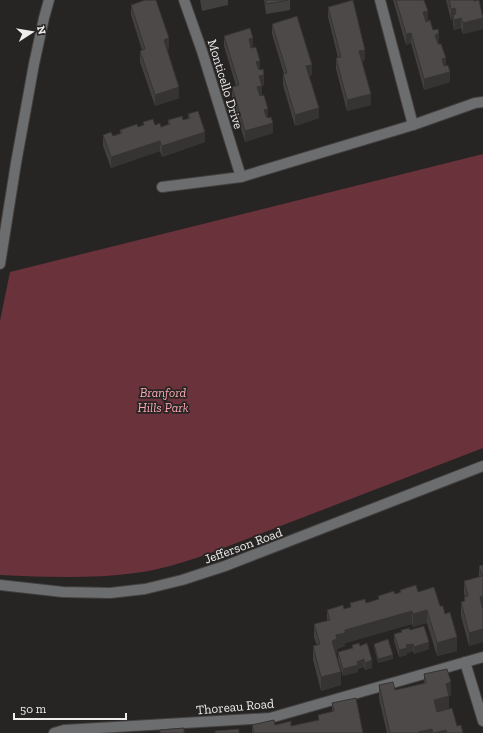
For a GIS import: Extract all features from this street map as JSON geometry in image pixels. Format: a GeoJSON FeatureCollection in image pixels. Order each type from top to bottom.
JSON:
{"type":"FeatureCollection","features":[{"type":"Feature","properties":{"kind":"street"},"geometry":{"type":"LineString","coordinates":[[0,264],[34,64],[49,0]]}},
{"type":"Feature","properties":{"kind":"street","name":"Monticello Drive"},"geometry":{"type":"LineString","coordinates":[[184,0],[202,51],[241,177]]}},
{"type":"Feature","properties":{"kind":"street"},"geometry":{"type":"LineString","coordinates":[[380,0],[413,125]]}},
{"type":"Feature","properties":{"kind":"street"},"geometry":{"type":"LineString","coordinates":[[162,187],[241,177],[413,125],[475,103],[483,102]]}},
{"type":"Feature","properties":{"kind":"street","name":"Jefferson Road"},"geometry":{"type":"LineString","coordinates":[[0,585],[63,592],[110,593],[146,589],[182,580],[224,566],[483,466]]}},
{"type":"Feature","properties":{"kind":"street","name":"Thoreau Road"},"geometry":{"type":"LineString","coordinates":[[54,733],[64,730],[270,718],[483,657]]}},
{"type":"Feature","properties":{"kind":"street"},"geometry":{"type":"LineString","coordinates":[[465,662],[483,721]]}},
{"type":"Feature","properties":{"kind":"green space","name":"Branford Hills Park"},"geometry":{"type":"Polygon","coordinates":[[[483,154],[483,448],[208,554],[163,568],[118,575],[84,577],[0,575],[0,321],[10,272],[483,154]]]}},
{"type":"Feature","properties":{"kind":"building"},"geometry":{"type":"Polygon","coordinates":[[[145,0],[156,0],[169,38],[164,40],[179,87],[155,95],[140,51],[145,49],[131,5],[145,0]]]}},
{"type":"Feature","properties":{"kind":"building"},"geometry":{"type":"Polygon","coordinates":[[[266,0],[289,0],[266,4],[266,0]]]}},
{"type":"Feature","properties":{"kind":"building"},"geometry":{"type":"Polygon","coordinates":[[[353,0],[365,50],[359,51],[371,94],[347,100],[336,58],[341,57],[328,7],[353,0]]]}},
{"type":"Feature","properties":{"kind":"building"},"geometry":{"type":"Polygon","coordinates":[[[396,0],[424,0],[428,11],[423,12],[426,22],[430,20],[433,30],[438,29],[439,33],[435,35],[438,44],[441,44],[446,58],[442,59],[444,66],[448,65],[450,72],[424,79],[411,33],[406,34],[396,0]]]}},
{"type":"Feature","properties":{"kind":"building"},"geometry":{"type":"Polygon","coordinates":[[[449,0],[479,0],[483,18],[463,23],[461,18],[454,20],[453,15],[456,14],[455,8],[451,9],[449,0]]]}},
{"type":"Feature","properties":{"kind":"building"},"geometry":{"type":"Polygon","coordinates":[[[297,16],[312,65],[306,66],[319,108],[295,115],[283,74],[287,73],[272,24],[297,16]]]}},
{"type":"Feature","properties":{"kind":"building"},"geometry":{"type":"Polygon","coordinates":[[[250,28],[253,38],[249,39],[251,48],[256,47],[260,61],[256,62],[259,70],[263,69],[264,75],[259,76],[262,86],[257,87],[260,96],[264,95],[268,109],[264,110],[267,118],[271,117],[273,123],[245,131],[232,87],[239,85],[224,36],[250,28]]]}},
{"type":"Feature","properties":{"kind":"building"},"geometry":{"type":"Polygon","coordinates":[[[198,111],[205,132],[162,146],[160,141],[111,157],[103,135],[111,132],[113,136],[122,133],[120,130],[137,124],[138,127],[144,125],[143,122],[153,119],[155,125],[160,123],[161,127],[170,124],[168,120],[182,116],[183,120],[190,118],[188,114],[198,111]]]}},
{"type":"Feature","properties":{"kind":"building"},"geometry":{"type":"Polygon","coordinates":[[[483,565],[483,596],[480,597],[483,610],[483,629],[469,633],[461,602],[465,601],[464,597],[468,596],[464,581],[482,576],[479,566],[483,565]]]}},
{"type":"Feature","properties":{"kind":"building"},"geometry":{"type":"Polygon","coordinates":[[[416,585],[418,592],[434,587],[440,606],[443,606],[445,614],[450,612],[457,637],[437,643],[427,610],[413,614],[412,611],[345,630],[345,633],[336,635],[337,639],[332,641],[341,672],[321,677],[313,646],[320,644],[314,624],[330,620],[327,610],[343,605],[344,609],[351,607],[350,603],[365,599],[366,603],[379,599],[378,596],[394,591],[395,594],[401,592],[400,590],[416,585]]]}},
{"type":"Feature","properties":{"kind":"building"},"geometry":{"type":"Polygon","coordinates":[[[424,626],[429,642],[414,647],[413,644],[406,645],[407,648],[399,650],[394,634],[402,632],[401,630],[409,628],[410,630],[424,626]]]}},
{"type":"Feature","properties":{"kind":"building"},"geometry":{"type":"Polygon","coordinates":[[[388,639],[393,655],[378,659],[374,644],[388,639]]]}},
{"type":"Feature","properties":{"kind":"building"},"geometry":{"type":"Polygon","coordinates":[[[359,643],[360,646],[367,643],[372,660],[365,663],[364,659],[357,662],[358,665],[343,669],[338,652],[353,648],[352,645],[359,643]]]}},
{"type":"Feature","properties":{"kind":"building"},"geometry":{"type":"Polygon","coordinates":[[[447,669],[451,682],[446,684],[449,696],[434,700],[437,712],[452,708],[457,726],[461,725],[463,733],[447,733],[446,730],[433,733],[432,729],[418,732],[419,733],[390,733],[379,685],[393,682],[395,690],[426,683],[424,674],[447,669]]]}},
{"type":"Feature","properties":{"kind":"building"},"geometry":{"type":"Polygon","coordinates":[[[356,698],[363,733],[254,733],[252,725],[274,720],[275,725],[291,721],[291,726],[319,720],[318,715],[334,711],[332,703],[356,698]]]}},
{"type":"Feature","properties":{"kind":"building"},"geometry":{"type":"Polygon","coordinates":[[[184,728],[184,733],[160,733],[160,730],[184,728]]]}},
{"type":"Feature","properties":{"kind":"building"},"geometry":{"type":"Polygon","coordinates":[[[239,729],[239,733],[215,733],[215,731],[239,729]]]}}]}
